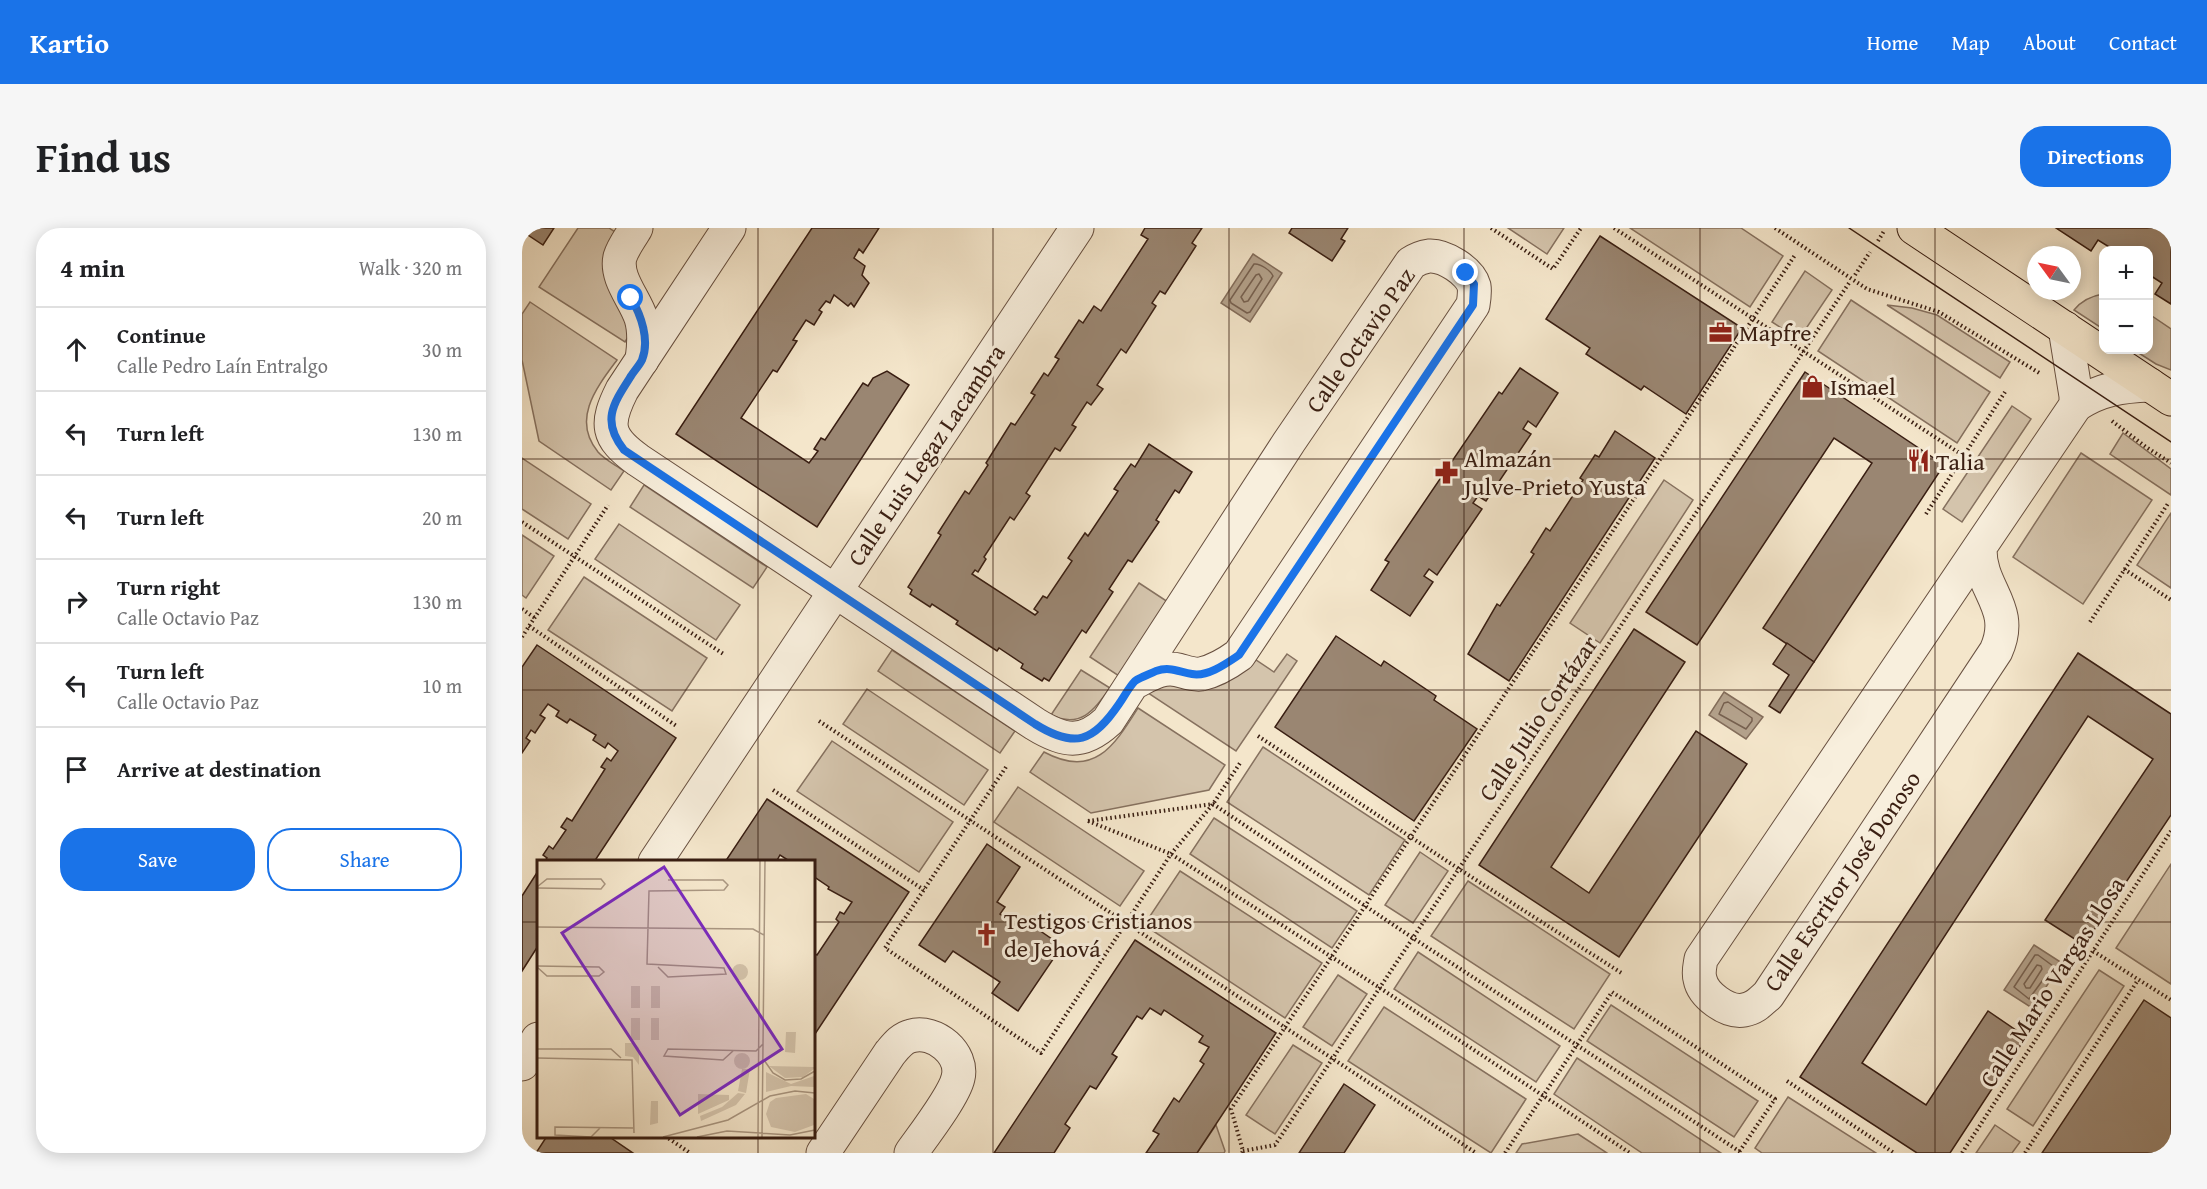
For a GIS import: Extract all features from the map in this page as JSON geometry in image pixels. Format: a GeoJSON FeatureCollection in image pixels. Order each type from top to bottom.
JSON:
{"type":"FeatureCollection","features":[{"type":"Feature","properties":{"kind":"main road"},"geometry":{"type":"LineString","coordinates":[[1914,228],[2065,328],[2164,390]]}},
{"type":"Feature","properties":{"kind":"street"},"geometry":{"type":"LineString","coordinates":[[636,228],[620,256],[620,271],[642,320],[644,347],[642,360]]}},
{"type":"Feature","properties":{"kind":"street"},"geometry":{"type":"LineString","coordinates":[[729,228],[622,390],[611,411],[610,423],[616,440],[624,450],[1035,724],[1061,737],[1074,739],[1087,737],[1098,730],[1108,721],[1135,682]]}},
{"type":"Feature","properties":{"kind":"street","name":"Calle Luis Legaz Lacambra"},"geometry":{"type":"LineString","coordinates":[[657,860],[1077,228]]}},
{"type":"Feature","properties":{"kind":"street"},"geometry":{"type":"LineString","coordinates":[[620,256],[626,272],[649,291],[670,294],[682,290],[695,279]]}},
{"type":"Feature","properties":{"kind":"street","name":"Calle Octavio Paz"},"geometry":{"type":"LineString","coordinates":[[1430,256],[1440,258],[1466,273],[1474,284],[1473,305],[1245,648],[1230,661],[1201,674],[1194,675],[1171,668],[1159,670],[1135,682],[1176,614],[1295,433],[1411,263],[1419,258],[1430,256]]}},
{"type":"Feature","properties":{"kind":"street"},"geometry":{"type":"LineString","coordinates":[[2065,328],[2078,400],[2096,392],[2130,385],[2164,390]]}},
{"type":"Feature","properties":{"kind":"street","name":"Calle Escritor José Donoso"},"geometry":{"type":"LineString","coordinates":[[2002,629],[2001,640],[1996,651],[1768,995],[1756,1006],[1742,1011],[1717,1001],[1700,980],[1701,960],[2078,400]]}},
{"type":"Feature","properties":{"kind":"street"},"geometry":{"type":"LineString","coordinates":[[1980,548],[1979,563],[1982,574],[1999,605],[2002,629]]}},
{"type":"Feature","properties":{"kind":"street"},"geometry":{"type":"LineString","coordinates":[[1935,613],[1951,604],[1964,602],[1976,605],[1993,618],[2002,629]]}},
{"type":"Feature","properties":{"kind":"street"},"geometry":{"type":"LineString","coordinates":[[1176,614],[1177,628],[1186,649],[1201,660],[1230,661]]}},
{"type":"Feature","properties":{"kind":"street"},"geometry":{"type":"LineString","coordinates":[[823,1153],[898,1044],[909,1036],[920,1034],[933,1037],[955,1054],[958,1078],[952,1092],[911,1153]]}},
{"type":"Feature","properties":{"kind":"street"},"geometry":{"type":"LineString","coordinates":[[522,1064],[537,1042]]}},
{"type":"Feature","properties":{"kind":"path"},"geometry":{"type":"LineString","coordinates":[[1491,228],[1553,269],[1581,228]]}},
{"type":"Feature","properties":{"kind":"path"},"geometry":{"type":"LineString","coordinates":[[1614,228],[1964,456]]}},
{"type":"Feature","properties":{"kind":"path"},"geometry":{"type":"LineString","coordinates":[[1775,228],[1867,289],[1939,312],[2078,400],[2171,464]]}},
{"type":"Feature","properties":{"kind":"path"},"geometry":{"type":"LineString","coordinates":[[1854,275],[1870,252]]}},
{"type":"Feature","properties":{"kind":"path","name":"Calle Julio Cortázar"},"geometry":{"type":"LineString","coordinates":[[1795,255],[1231,1109],[1242,1152],[1275,1145],[1849,283]]}},
{"type":"Feature","properties":{"kind":"path"},"geometry":{"type":"LineString","coordinates":[[1926,514],[2005,392]]}},
{"type":"Feature","properties":{"kind":"path"},"geometry":{"type":"LineString","coordinates":[[2090,622],[2169,502]]}},
{"type":"Feature","properties":{"kind":"path"},"geometry":{"type":"LineString","coordinates":[[522,637],[609,505]]}},
{"type":"Feature","properties":{"kind":"path"},"geometry":{"type":"LineString","coordinates":[[522,522],[725,655]]}},
{"type":"Feature","properties":{"kind":"path"},"geometry":{"type":"LineString","coordinates":[[2124,569],[2171,600]]}},
{"type":"Feature","properties":{"kind":"path"},"geometry":{"type":"LineString","coordinates":[[522,609],[535,618]]}},
{"type":"Feature","properties":{"kind":"path"},"geometry":{"type":"LineString","coordinates":[[529,626],[678,727]]}},
{"type":"Feature","properties":{"kind":"path"},"geometry":{"type":"LineString","coordinates":[[819,722],[1476,1153]]}},
{"type":"Feature","properties":{"kind":"path"},"geometry":{"type":"LineString","coordinates":[[1258,736],[1623,974]]}},
{"type":"Feature","properties":{"kind":"path"},"geometry":{"type":"LineString","coordinates":[[1006,767],[885,948],[1041,1053],[1171,854],[1214,804],[1240,763]]}},
{"type":"Feature","properties":{"kind":"path"},"geometry":{"type":"LineString","coordinates":[[773,790],[924,890]]}},
{"type":"Feature","properties":{"kind":"path"},"geometry":{"type":"LineString","coordinates":[[1505,1153],[1543,1096],[1576,1045],[1612,992],[1775,1099],[1740,1152],[1576,1045],[1413,938],[1214,804],[1088,821],[1171,854],[1380,988],[1543,1096],[1630,1153]]}},
{"type":"Feature","properties":{"kind":"path","name":"Calle Mario Vargas Llosa"},"geometry":{"type":"LineString","coordinates":[[1962,1153],[2171,831]]}},
{"type":"Feature","properties":{"kind":"path"},"geometry":{"type":"LineString","coordinates":[[2093,951],[2171,1000]]}},
{"type":"Feature","properties":{"kind":"path"},"geometry":{"type":"LineString","coordinates":[[2025,1153],[2138,980]]}},
{"type":"Feature","properties":{"kind":"path"},"geometry":{"type":"LineString","coordinates":[[1786,1081],[1894,1153]]}},
{"type":"Feature","properties":{"kind":"path"},"geometry":{"type":"LineString","coordinates":[[667,1138],[690,1153]]}},
{"type":"Feature","properties":{"kind":"shaded area"},"geometry":{"type":"Polygon","coordinates":[[[578,228],[609,228],[615,232],[628,337],[625,342],[539,287],[578,228]]]}},
{"type":"Feature","properties":{"kind":"shaded area"},"geometry":{"type":"Polygon","coordinates":[[[1508,228],[1564,228],[1547,254],[1508,228]]]}},
{"type":"Feature","properties":{"kind":"shaded area"},"geometry":{"type":"Polygon","coordinates":[[[1630,228],[1741,228],[1783,256],[1750,307],[1630,228]]]}},
{"type":"Feature","properties":{"kind":"shaded area"},"geometry":{"type":"Polygon","coordinates":[[[1805,271],[1832,290],[1799,339],[1772,322],[1805,271]]]}},
{"type":"Feature","properties":{"kind":"shaded area"},"geometry":{"type":"Polygon","coordinates":[[[2099,295],[2099,326],[2074,310],[2087,299],[2099,295]]]}},
{"type":"Feature","properties":{"kind":"shaded area"},"geometry":{"type":"Polygon","coordinates":[[[1851,300],[1990,392],[1957,443],[1818,351],[1851,300]]]}},
{"type":"Feature","properties":{"kind":"shaded area"},"geometry":{"type":"Polygon","coordinates":[[[530,302],[617,360],[595,392],[587,416],[590,440],[598,452],[624,471],[611,490],[539,441],[522,360],[522,314],[530,302]]]}},
{"type":"Feature","properties":{"kind":"shaded area"},"geometry":{"type":"Polygon","coordinates":[[[1887,305],[1912,308],[1937,315],[2010,362],[2000,378],[1887,305]]]}},
{"type":"Feature","properties":{"kind":"shaded area"},"geometry":{"type":"Polygon","coordinates":[[[2153,317],[2171,329],[2171,370],[2140,354],[2153,354],[2153,317]]]}},
{"type":"Feature","properties":{"kind":"shaded area"},"geometry":{"type":"Polygon","coordinates":[[[2012,406],[2031,419],[1962,522],[1943,509],[2012,406]]]}},
{"type":"Feature","properties":{"kind":"shaded area"},"geometry":{"type":"Polygon","coordinates":[[[2123,433],[2171,469],[2171,495],[2110,454],[2123,433]]]}},
{"type":"Feature","properties":{"kind":"shaded area"},"geometry":{"type":"Polygon","coordinates":[[[2081,453],[2152,500],[2083,604],[2013,557],[2081,453]]]}},
{"type":"Feature","properties":{"kind":"shaded area"},"geometry":{"type":"Polygon","coordinates":[[[522,458],[591,504],[568,539],[522,509],[522,458]]]}},
{"type":"Feature","properties":{"kind":"shaded area"},"geometry":{"type":"Polygon","coordinates":[[[1664,480],[1693,500],[1600,643],[1570,623],[1664,480]]]}},
{"type":"Feature","properties":{"kind":"shaded area"},"geometry":{"type":"Polygon","coordinates":[[[644,485],[767,567],[753,588],[630,507],[644,485]]]}},
{"type":"Feature","properties":{"kind":"shaded area"},"geometry":{"type":"Polygon","coordinates":[[[2171,513],[2171,588],[2137,565],[2171,513]]]}},
{"type":"Feature","properties":{"kind":"shaded area"},"geometry":{"type":"Polygon","coordinates":[[[619,524],[740,605],[716,640],[595,559],[619,524]]]}},
{"type":"Feature","properties":{"kind":"shaded area"},"geometry":{"type":"Polygon","coordinates":[[[522,535],[554,556],[526,598],[522,595],[522,535]]]}},
{"type":"Feature","properties":{"kind":"shaded area"},"geometry":{"type":"Polygon","coordinates":[[[584,577],[707,658],[672,711],[548,630],[584,577]]]}},
{"type":"Feature","properties":{"kind":"shaded area"},"geometry":{"type":"Polygon","coordinates":[[[1139,583],[1168,602],[1119,676],[1090,657],[1139,583]]]}},
{"type":"Feature","properties":{"kind":"shaded area"},"geometry":{"type":"Polygon","coordinates":[[[892,650],[1015,731],[1000,753],[878,671],[892,650]]]}},
{"type":"Feature","properties":{"kind":"shaded area"},"geometry":{"type":"Polygon","coordinates":[[[1287,654],[1297,661],[1236,751],[1148,693],[1158,684],[1211,686],[1222,683],[1233,679],[1256,660],[1274,672],[1287,654]]]}},
{"type":"Feature","properties":{"kind":"shaded area"},"geometry":{"type":"Polygon","coordinates":[[[1081,670],[1110,688],[1086,715],[1071,720],[1051,715],[1081,670]]]}},
{"type":"Feature","properties":{"kind":"shaded area"},"geometry":{"type":"Polygon","coordinates":[[[867,689],[988,770],[964,805],[843,724],[867,689]]]}},
{"type":"Feature","properties":{"kind":"shaded area"},"geometry":{"type":"Polygon","coordinates":[[[1138,708],[1225,765],[1209,790],[1091,813],[1030,772],[1044,752],[1076,762],[1089,760],[1101,754],[1120,735],[1138,708]]]}},
{"type":"Feature","properties":{"kind":"shaded area"},"geometry":{"type":"Polygon","coordinates":[[[832,741],[953,822],[919,872],[797,791],[832,741]]]}},
{"type":"Feature","properties":{"kind":"shaded area"},"geometry":{"type":"Polygon","coordinates":[[[1263,747],[1405,840],[1369,895],[1227,802],[1263,747]]]}},
{"type":"Feature","properties":{"kind":"shaded area"},"geometry":{"type":"Polygon","coordinates":[[[1018,787],[1144,871],[1120,906],[994,822],[1018,787]]]}},
{"type":"Feature","properties":{"kind":"shaded area"},"geometry":{"type":"Polygon","coordinates":[[[1214,818],[1357,911],[1332,948],[1190,854],[1214,818]]]}},
{"type":"Feature","properties":{"kind":"shaded area"},"geometry":{"type":"Polygon","coordinates":[[[1420,852],[1448,871],[1413,923],[1385,905],[1420,852]]]}},
{"type":"Feature","properties":{"kind":"shaded area"},"geometry":{"type":"Polygon","coordinates":[[[2171,864],[2171,984],[2116,948],[2171,864]]]}},
{"type":"Feature","properties":{"kind":"shaded area"},"geometry":{"type":"Polygon","coordinates":[[[1180,871],[1322,963],[1285,1018],[1144,925],[1180,871]]]}},
{"type":"Feature","properties":{"kind":"shaded area"},"geometry":{"type":"Polygon","coordinates":[[[1468,881],[1610,974],[1574,1029],[1431,936],[1468,881]]]}},
{"type":"Feature","properties":{"kind":"shaded area"},"geometry":{"type":"Polygon","coordinates":[[[1418,952],[1560,1046],[1536,1082],[1394,989],[1418,952]]]}},
{"type":"Feature","properties":{"kind":"shaded area"},"geometry":{"type":"Polygon","coordinates":[[[2099,970],[2124,986],[2033,1126],[2007,1109],[2099,970]]]}},
{"type":"Feature","properties":{"kind":"shaded area"},"geometry":{"type":"Polygon","coordinates":[[[1338,975],[1367,994],[1332,1046],[1303,1027],[1338,975]]]}},
{"type":"Feature","properties":{"kind":"shaded area"},"geometry":{"type":"Polygon","coordinates":[[[1611,1005],[1758,1101],[1734,1137],[1587,1041],[1611,1005]]]}},
{"type":"Feature","properties":{"kind":"shaded area"},"geometry":{"type":"Polygon","coordinates":[[[1384,1007],[1526,1099],[1491,1153],[1348,1061],[1384,1007]]]}},
{"type":"Feature","properties":{"kind":"shaded area"},"geometry":{"type":"Polygon","coordinates":[[[1293,1045],[1322,1063],[1275,1134],[1246,1115],[1293,1045]]]}},
{"type":"Feature","properties":{"kind":"shaded area"},"geometry":{"type":"Polygon","coordinates":[[[1577,1058],[1721,1153],[1642,1153],[1554,1094],[1577,1058]]]}},
{"type":"Feature","properties":{"kind":"shaded area"},"geometry":{"type":"Polygon","coordinates":[[[1788,1097],[1876,1153],[1762,1153],[1755,1148],[1788,1097]]]}},
{"type":"Feature","properties":{"kind":"shaded area"},"geometry":{"type":"Polygon","coordinates":[[[1216,1125],[1224,1153],[1197,1153],[1216,1125]]]}},
{"type":"Feature","properties":{"kind":"shaded area"},"geometry":{"type":"Polygon","coordinates":[[[1995,1125],[2020,1142],[2012,1153],[1976,1153],[1995,1125]]]}},
{"type":"Feature","properties":{"kind":"shaded area"},"geometry":{"type":"Polygon","coordinates":[[[1578,1134],[1607,1153],[1516,1153],[1522,1144],[1578,1134]]]}},
{"type":"Feature","properties":{"kind":"water"},"geometry":{"type":"Polygon","coordinates":[[[1253,254],[1282,273],[1250,322],[1221,303],[1253,254]]]}},
{"type":"Feature","properties":{"kind":"water"},"geometry":{"type":"Polygon","coordinates":[[[1724,692],[1763,717],[1746,739],[1709,715],[1724,692]]]}},
{"type":"Feature","properties":{"kind":"water"},"geometry":{"type":"Polygon","coordinates":[[[2034,945],[2062,963],[2032,1008],[2004,990],[2034,945]]]}},
{"type":"Feature","properties":{"kind":"building"},"geometry":{"type":"Polygon","coordinates":[[[522,228],[554,228],[543,245],[522,231],[522,228]]]}},
{"type":"Feature","properties":{"kind":"building"},"geometry":{"type":"Polygon","coordinates":[[[812,228],[879,228],[863,253],[859,249],[854,258],[865,266],[862,275],[869,283],[854,307],[851,303],[848,306],[834,295],[830,303],[826,301],[819,310],[822,312],[814,325],[806,320],[793,340],[797,341],[777,372],[773,370],[741,418],[809,463],[818,451],[814,449],[821,438],[825,440],[863,383],[868,386],[873,378],[887,371],[909,385],[817,527],[676,434],[812,228]]]}},
{"type":"Feature","properties":{"kind":"building"},"geometry":{"type":"Polygon","coordinates":[[[1145,228],[1202,228],[1192,243],[1196,246],[1165,294],[1160,291],[1152,303],[1156,306],[1126,353],[1121,349],[1097,385],[1103,389],[1091,405],[1087,402],[1072,425],[1076,427],[1060,451],[1055,448],[1026,493],[1030,496],[1014,520],[1010,517],[984,557],[986,559],[978,572],[975,570],[972,574],[1035,615],[1038,612],[1034,609],[1043,596],[1047,598],[1072,561],[1068,558],[1085,533],[1088,536],[1118,491],[1114,489],[1131,464],[1135,467],[1149,444],[1192,472],[1179,493],[1175,490],[1156,520],[1159,522],[1132,562],[1128,560],[1109,589],[1113,592],[1086,633],[1082,630],[1049,681],[1044,678],[1042,681],[1021,668],[1023,664],[999,648],[997,651],[956,624],[958,621],[932,604],[930,607],[910,594],[912,590],[908,587],[941,535],[938,533],[965,491],[969,494],[1011,423],[1015,425],[1035,395],[1031,393],[1044,373],[1048,376],[1059,359],[1055,357],[1079,320],[1083,323],[1094,306],[1101,311],[1148,239],[1141,235],[1145,228]]]}},
{"type":"Feature","properties":{"kind":"building"},"geometry":{"type":"Polygon","coordinates":[[[1292,228],[1348,228],[1341,239],[1345,241],[1332,261],[1289,233],[1292,228]]]}},
{"type":"Feature","properties":{"kind":"building"},"geometry":{"type":"Polygon","coordinates":[[[2056,228],[2171,228],[2171,304],[2155,294],[2162,283],[2153,277],[2153,246],[2108,246],[2098,240],[2091,251],[2056,228]]]}},
{"type":"Feature","properties":{"kind":"building"},"geometry":{"type":"Polygon","coordinates":[[[1600,236],[1742,328],[1686,414],[1644,386],[1641,390],[1586,354],[1590,348],[1546,319],[1600,236]]]}},
{"type":"Feature","properties":{"kind":"building"},"geometry":{"type":"Polygon","coordinates":[[[1520,368],[1558,393],[1536,427],[1528,421],[1523,429],[1531,434],[1486,501],[1478,496],[1473,503],[1482,509],[1437,575],[1429,569],[1424,576],[1433,582],[1410,616],[1371,590],[1389,562],[1385,560],[1499,392],[1502,394],[1520,368]]]}},
{"type":"Feature","properties":{"kind":"building"},"geometry":{"type":"Polygon","coordinates":[[[1805,372],[1944,465],[1814,662],[1763,628],[1872,463],[1834,438],[1697,645],[1646,612],[1805,372]]]}},
{"type":"Feature","properties":{"kind":"building"},"geometry":{"type":"Polygon","coordinates":[[[1615,431],[1655,458],[1509,681],[1468,654],[1497,604],[1500,606],[1534,554],[1531,552],[1546,528],[1550,531],[1583,480],[1580,478],[1595,455],[1599,457],[1615,431]]]}},
{"type":"Feature","properties":{"kind":"building"},"geometry":{"type":"Polygon","coordinates":[[[1634,629],[1685,662],[1551,867],[1589,893],[1696,731],[1747,764],[1619,957],[1479,865],[1634,629]]]}},
{"type":"Feature","properties":{"kind":"building"},"geometry":{"type":"Polygon","coordinates":[[[1336,636],[1381,666],[1384,661],[1436,696],[1434,700],[1477,729],[1414,821],[1275,727],[1336,636]]]}},
{"type":"Feature","properties":{"kind":"building"},"geometry":{"type":"Polygon","coordinates":[[[1787,643],[1814,662],[1780,713],[1769,706],[1789,675],[1773,664],[1787,643]]]}},
{"type":"Feature","properties":{"kind":"building"},"geometry":{"type":"Polygon","coordinates":[[[537,645],[676,738],[595,860],[546,860],[547,858],[543,855],[549,846],[553,849],[566,830],[561,827],[567,818],[572,821],[605,769],[601,767],[607,758],[611,761],[618,751],[608,743],[605,748],[593,740],[596,735],[570,719],[567,723],[556,716],[559,711],[548,704],[540,715],[545,718],[535,733],[531,730],[526,738],[530,741],[522,753],[522,667],[537,645]]]}},
{"type":"Feature","properties":{"kind":"building"},"geometry":{"type":"Polygon","coordinates":[[[2078,653],[2171,714],[2171,815],[2084,945],[2045,920],[2153,759],[2088,716],[1862,1063],[1926,1105],[1988,1011],[2026,1037],[1950,1153],[1917,1153],[1800,1077],[2078,653]]]}},
{"type":"Feature","properties":{"kind":"building"},"geometry":{"type":"Polygon","coordinates":[[[767,799],[909,892],[814,1035],[814,954],[817,955],[839,922],[836,919],[840,912],[844,914],[852,902],[828,889],[829,887],[814,877],[814,860],[788,860],[780,855],[777,860],[726,860],[767,799]]]}},
{"type":"Feature","properties":{"kind":"building","name":"Testigos Cristianos de Jehová"},"geometry":{"type":"Polygon","coordinates":[[[987,844],[1020,867],[997,902],[1005,907],[1000,914],[1015,924],[1020,917],[1062,946],[1018,1011],[992,993],[1000,982],[953,951],[945,962],[919,945],[987,844]]]}},
{"type":"Feature","properties":{"kind":"building"},"geometry":{"type":"Polygon","coordinates":[[[537,873],[537,948],[522,971],[522,896],[537,873]]]}},
{"type":"Feature","properties":{"kind":"building"},"geometry":{"type":"Polygon","coordinates":[[[1135,940],[1276,1033],[1197,1153],[1146,1153],[1159,1134],[1153,1131],[1174,1098],[1179,1102],[1204,1064],[1200,1061],[1209,1047],[1199,1042],[1203,1036],[1164,1010],[1161,1015],[1150,1008],[1142,1019],[1137,1016],[1112,1054],[1117,1057],[1096,1089],[1090,1086],[1065,1124],[1070,1128],[1054,1153],[994,1153],[1135,940]]]}},
{"type":"Feature","properties":{"kind":"building"},"geometry":{"type":"Polygon","coordinates":[[[2144,1000],[2171,1018],[2171,1150],[2169,1153],[2042,1153],[2144,1000]]]}},
{"type":"Feature","properties":{"kind":"building"},"geometry":{"type":"Polygon","coordinates":[[[1344,1084],[1375,1105],[1344,1153],[1299,1153],[1344,1084]]]}},
{"type":"Feature","properties":{"kind":"building"},"geometry":{"type":"Polygon","coordinates":[[[546,1138],[611,1138],[633,1153],[536,1153],[546,1138]]]}},
{"type":"Feature","properties":{"kind":"tram line"},"geometry":{"type":"LineString","coordinates":[[1849,228],[2171,442]]}},
{"type":"Feature","properties":{"kind":"place","name":"Mapfre"},"geometry":{"type":"Point","coordinates":[1721,332]}},
{"type":"Feature","properties":{"kind":"place","name":"Ismael"},"geometry":{"type":"Point","coordinates":[1812,386]}},
{"type":"Feature","properties":{"kind":"place","name":"Talia"},"geometry":{"type":"Point","coordinates":[1918,461]}},
{"type":"Feature","properties":{"kind":"place","name":"Almazán Julve-Prieto Yusta"},"geometry":{"type":"Point","coordinates":[1446,472]}},
{"type":"Feature","properties":{"kind":"place","name":"Testigos Cristianos de Jehová"},"geometry":{"type":"Point","coordinates":[986,934]}},
{"type":"Feature","properties":{"kind":"route"},"geometry":{"type":"LineString","coordinates":[[631,298],[642,320],[644,347],[642,360],[611,411],[610,423],[616,440],[624,450],[1035,724],[1048,732],[1074,739],[1087,737],[1098,730],[1108,721],[1135,682],[1150,674],[1171,668],[1194,675],[1201,674],[1230,661],[1245,648],[1473,305],[1474,284],[1466,273]]}}]}
